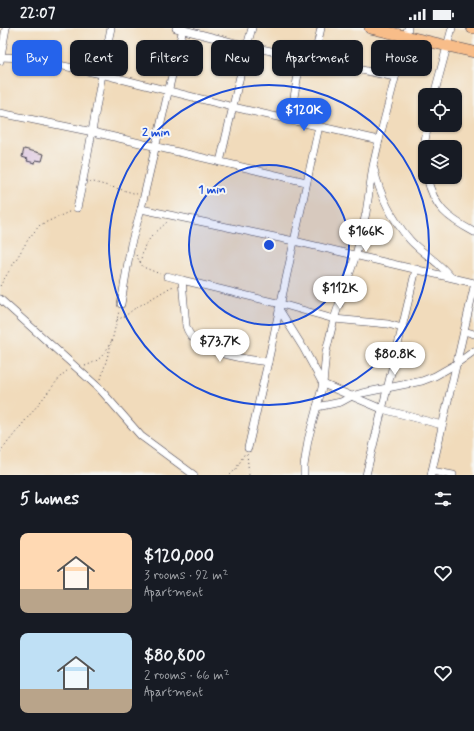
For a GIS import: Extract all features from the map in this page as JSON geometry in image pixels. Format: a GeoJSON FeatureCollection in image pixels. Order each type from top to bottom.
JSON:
{"type":"FeatureCollection","features":[{"type":"Feature","properties":{"kind":"main road"},"geometry":{"type":"LineString","coordinates":[[370,28],[407,32],[474,52]]}},
{"type":"Feature","properties":{"kind":"street"},"geometry":{"type":"LineString","coordinates":[[6,28],[0,59],[26,58],[70,67]]}},
{"type":"Feature","properties":{"kind":"street"},"geometry":{"type":"LineString","coordinates":[[108,40],[111,28]]}},
{"type":"Feature","properties":{"kind":"street"},"geometry":{"type":"LineString","coordinates":[[121,304],[131,244],[141,209],[181,28],[224,40]]}},
{"type":"Feature","properties":{"kind":"street"},"geometry":{"type":"LineString","coordinates":[[248,40],[252,28]]}},
{"type":"Feature","properties":{"kind":"street"},"geometry":{"type":"LineString","coordinates":[[318,40],[321,28]]}},
{"type":"Feature","properties":{"kind":"street"},"geometry":{"type":"LineString","coordinates":[[436,88],[452,28]]}},
{"type":"Feature","properties":{"kind":"street"},"geometry":{"type":"LineString","coordinates":[[304,475],[308,440],[323,384],[326,352],[334,319],[356,255],[366,212],[373,166],[407,32]]}},
{"type":"Feature","properties":{"kind":"street"},"geometry":{"type":"LineString","coordinates":[[363,70],[395,77]]}},
{"type":"Feature","properties":{"kind":"street"},"geometry":{"type":"LineString","coordinates":[[77,208],[93,132],[101,76]]}},
{"type":"Feature","properties":{"kind":"street"},"geometry":{"type":"LineString","coordinates":[[109,76],[233,107],[379,140]]}},
{"type":"Feature","properties":{"kind":"street"},"geometry":{"type":"LineString","coordinates":[[220,162],[240,76]]}},
{"type":"Feature","properties":{"kind":"street"},"geometry":{"type":"LineString","coordinates":[[290,120],[298,76]]}},
{"type":"Feature","properties":{"kind":"street"},"geometry":{"type":"LineString","coordinates":[[0,113],[93,132],[306,182]]}},
{"type":"Feature","properties":{"kind":"street"},"geometry":{"type":"LineString","coordinates":[[248,448],[319,126]]}},
{"type":"Feature","properties":{"kind":"street"},"geometry":{"type":"LineString","coordinates":[[373,166],[384,203],[397,223],[410,240],[451,277]]}},
{"type":"Feature","properties":{"kind":"street"},"geometry":{"type":"LineString","coordinates":[[428,184],[437,204],[450,218],[474,232]]}},
{"type":"Feature","properties":{"kind":"street"},"geometry":{"type":"LineString","coordinates":[[141,209],[356,255],[474,283]]}},
{"type":"Feature","properties":{"kind":"street"},"geometry":{"type":"LineString","coordinates":[[366,475],[416,269]]}},
{"type":"Feature","properties":{"kind":"street"},"geometry":{"type":"LineString","coordinates":[[167,276],[183,282],[334,319],[388,324],[402,328]]}},
{"type":"Feature","properties":{"kind":"street"},"geometry":{"type":"LineString","coordinates":[[183,282],[187,331],[198,342],[212,350],[238,358],[268,362]]}},
{"type":"Feature","properties":{"kind":"street"},"geometry":{"type":"LineString","coordinates":[[453,475],[432,473],[474,287]]}},
{"type":"Feature","properties":{"kind":"street"},"geometry":{"type":"LineString","coordinates":[[0,299],[99,388],[141,436],[194,475]]}},
{"type":"Feature","properties":{"kind":"street"},"geometry":{"type":"LineString","coordinates":[[280,306],[323,384],[382,409],[442,425]]}},
{"type":"Feature","properties":{"kind":"street"},"geometry":{"type":"LineString","coordinates":[[464,330],[474,334]]}},
{"type":"Feature","properties":{"kind":"street"},"geometry":{"type":"LineString","coordinates":[[317,407],[341,402],[352,396],[428,378],[456,364],[474,351]]}},
{"type":"Feature","properties":{"kind":"path"},"geometry":{"type":"LineString","coordinates":[[84,180],[144,196]]}},
{"type":"Feature","properties":{"kind":"path"},"geometry":{"type":"LineString","coordinates":[[0,286],[29,238],[40,225],[77,208]]}},
{"type":"Feature","properties":{"kind":"path"},"geometry":{"type":"LineString","coordinates":[[140,262],[145,245],[172,216]]}},
{"type":"Feature","properties":{"kind":"path"},"geometry":{"type":"LineString","coordinates":[[131,244],[145,269],[167,276]]}},
{"type":"Feature","properties":{"kind":"path"},"geometry":{"type":"LineString","coordinates":[[117,320],[171,286],[183,282]]}},
{"type":"Feature","properties":{"kind":"path"},"geometry":{"type":"LineString","coordinates":[[99,388],[121,304]]}},
{"type":"Feature","properties":{"kind":"path"},"geometry":{"type":"LineString","coordinates":[[0,452],[62,376],[69,370],[98,360],[102,357],[112,340]]}},
{"type":"Feature","properties":{"kind":"path"},"geometry":{"type":"LineString","coordinates":[[230,475],[236,469],[248,448]]}},
{"type":"Feature","properties":{"kind":"path"},"geometry":{"type":"LineString","coordinates":[[248,448],[247,456],[249,475]]}},
{"type":"Feature","properties":{"kind":"building"},"geometry":{"type":"Polygon","coordinates":[[[24,149],[44,154],[42,161],[36,160],[35,163],[27,161],[28,159],[22,157],[24,149]]]}}]}
